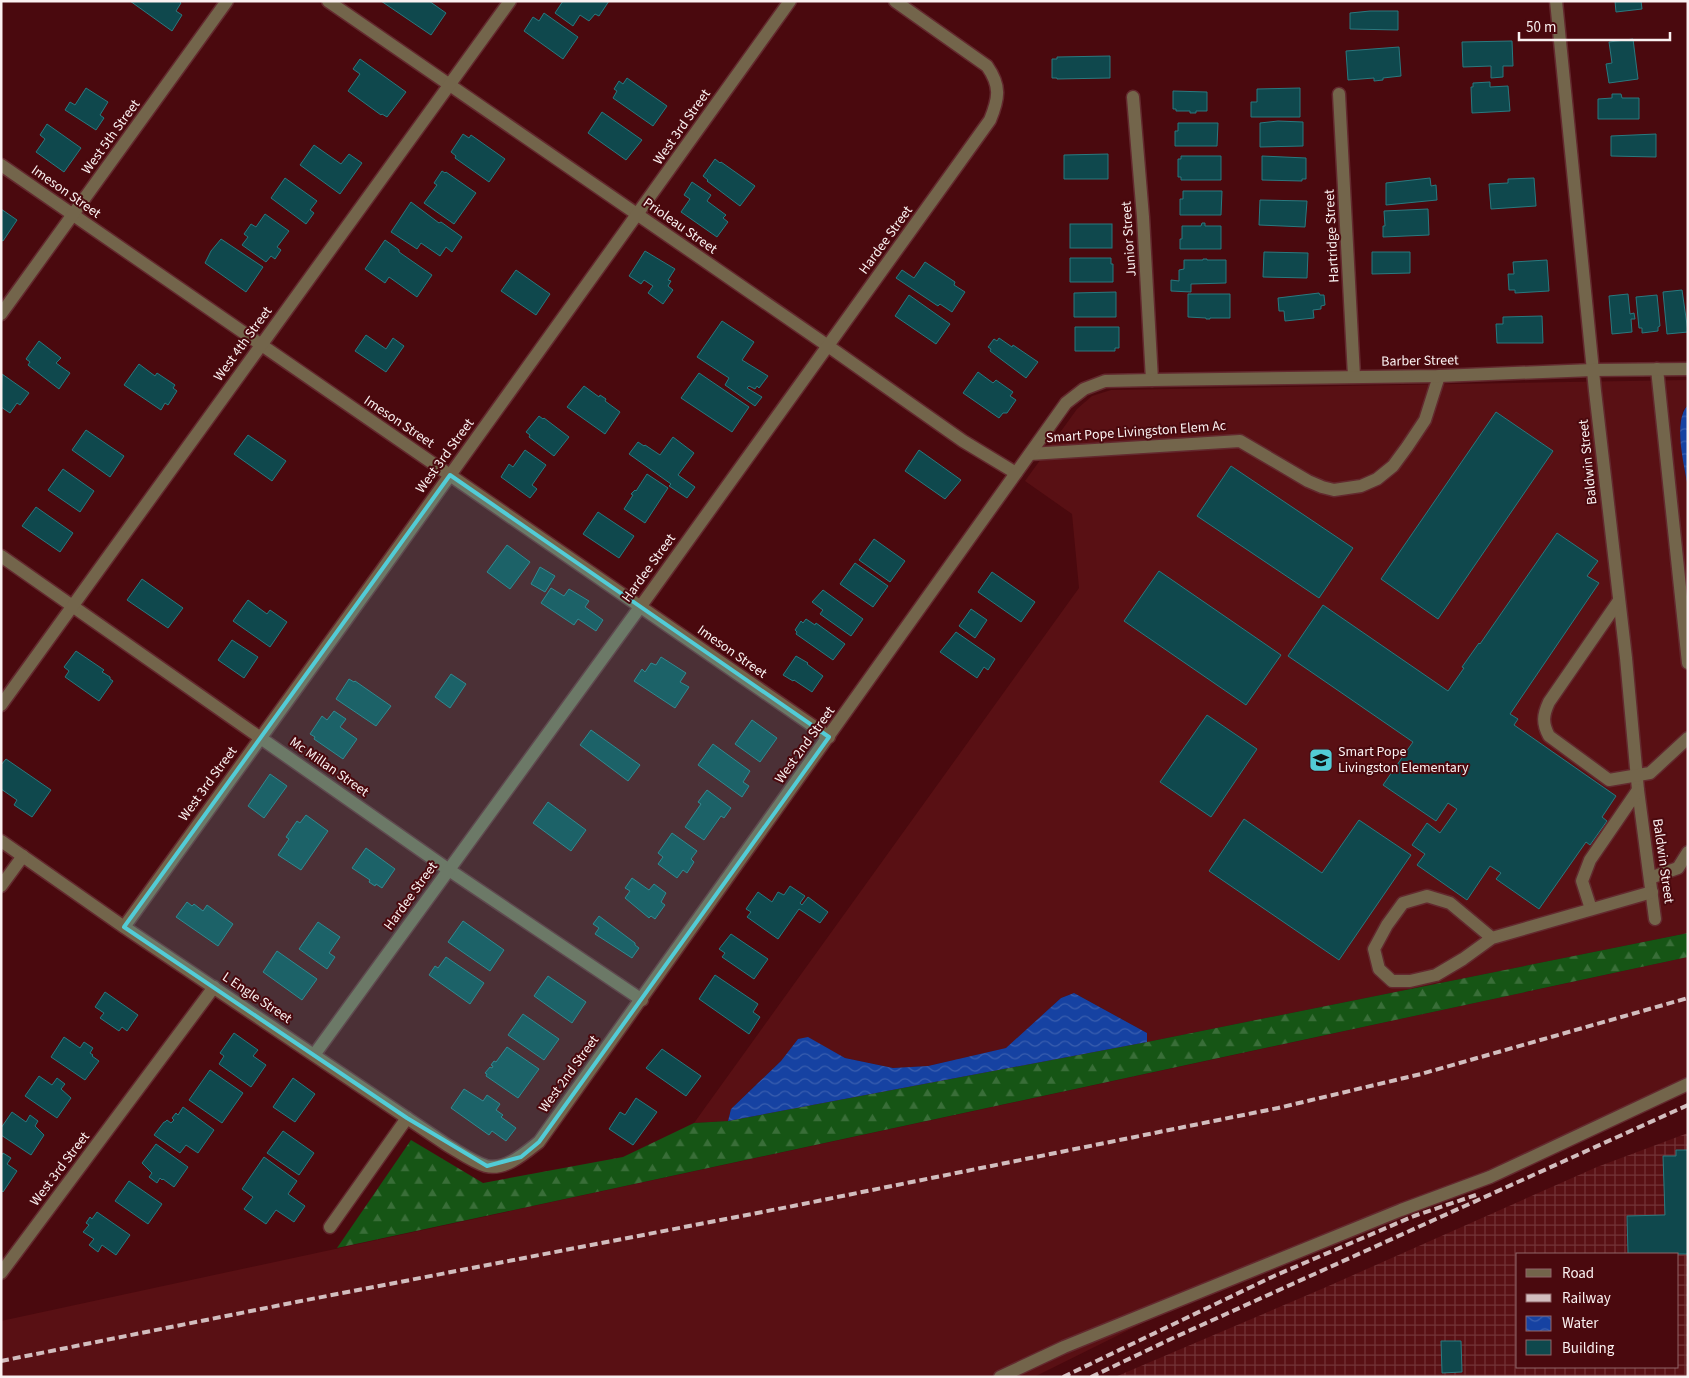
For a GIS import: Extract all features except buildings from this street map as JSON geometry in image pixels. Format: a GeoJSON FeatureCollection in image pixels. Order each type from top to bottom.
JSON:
{"type":"FeatureCollection","features":[{"type":"Feature","properties":{"kind":"street","name":"West 5th Street"},"geometry":{"type":"LineString","coordinates":[[1,314],[227,1]]}},
{"type":"Feature","properties":{"kind":"street","name":"Prioleau Street"},"geometry":{"type":"LineString","coordinates":[[328,1],[963,441],[1016,473]]}},
{"type":"Feature","properties":{"kind":"street","name":"West 4th Street"},"geometry":{"type":"LineString","coordinates":[[1,705],[510,1]]}},
{"type":"Feature","properties":{"kind":"street","name":"West 3rd Street"},"geometry":{"type":"LineString","coordinates":[[124,927],[638,215],[790,1]]}},
{"type":"Feature","properties":{"kind":"street","name":"Hardee Street"},"geometry":{"type":"LineString","coordinates":[[314,1055],[640,607],[990,120],[998,93],[996,78],[987,66],[895,1]]}},
{"type":"Feature","properties":{"kind":"street","name":"Baldwin Street"},"geometry":{"type":"LineString","coordinates":[[1556,1],[1593,370],[1618,602],[1626,658],[1638,790],[1655,919]]}},
{"type":"Feature","properties":{"kind":"street","name":"Hartridge Street"},"geometry":{"type":"LineString","coordinates":[[1339,94],[1354,376]]}},
{"type":"Feature","properties":{"kind":"street","name":"Junior Street"},"geometry":{"type":"LineString","coordinates":[[1133,97],[1143,216],[1152,380]]}},
{"type":"Feature","properties":{"kind":"street","name":"Imeson Street"},"geometry":{"type":"LineString","coordinates":[[1,165],[829,737]]}},
{"type":"Feature","properties":{"kind":"street"},"geometry":{"type":"LineString","coordinates":[[1657,369],[1688,663]]}},
{"type":"Feature","properties":{"kind":"street","name":"Barber Street"},"geometry":{"type":"LineString","coordinates":[[1152,380],[1439,376],[1593,370],[1688,369]]}},
{"type":"Feature","properties":{"kind":"street","name":"Smart Pope Livingston Elem Ac"},"geometry":{"type":"LineString","coordinates":[[1030,454],[1240,441],[1308,481],[1334,490],[1353,488],[1377,479],[1393,466],[1425,420],[1439,376]]}},
{"type":"Feature","properties":{"kind":"street","name":"West 2nd Street"},"geometry":{"type":"LineString","coordinates":[[502,1165],[521,1157],[539,1142],[1066,403],[1084,389],[1105,381],[1152,380]]}},
{"type":"Feature","properties":{"kind":"street","name":"Mc Millan Street"},"geometry":{"type":"LineString","coordinates":[[1,556],[449,870],[642,1000]]}},
{"type":"Feature","properties":{"kind":"street"},"geometry":{"type":"LineString","coordinates":[[1618,602],[1549,702],[1544,713],[1543,726],[1549,736],[1609,780],[1650,773],[1688,738]]}},
{"type":"Feature","properties":{"kind":"street"},"geometry":{"type":"LineString","coordinates":[[1590,909],[1582,881],[1590,860],[1638,790]]}},
{"type":"Feature","properties":{"kind":"street","name":"L Engle Street"},"geometry":{"type":"LineString","coordinates":[[1,841],[124,927],[447,1145],[487,1166],[502,1165]]}},
{"type":"Feature","properties":{"kind":"street"},"geometry":{"type":"LineString","coordinates":[[1650,878],[1678,868],[1688,852]]}},
{"type":"Feature","properties":{"kind":"street"},"geometry":{"type":"LineString","coordinates":[[1,886],[23,856]]}},
{"type":"Feature","properties":{"kind":"street"},"geometry":{"type":"LineString","coordinates":[[1492,938],[1450,903],[1427,896],[1403,903],[1387,925],[1374,949],[1378,969],[1392,981],[1410,982],[1436,975],[1463,959],[1492,938],[1652,892]]}},
{"type":"Feature","properties":{"kind":"street","name":"West 3rd Street"},"geometry":{"type":"LineString","coordinates":[[1,1273],[214,987]]}},
{"type":"Feature","properties":{"kind":"street"},"geometry":{"type":"LineString","coordinates":[[1000,1377],[1064,1346],[1392,1213],[1490,1177],[1688,1084]]}},
{"type":"Feature","properties":{"kind":"street"},"geometry":{"type":"LineString","coordinates":[[330,1227],[407,1118]]}},
{"type":"Feature","properties":{"kind":"highlighted area"},"geometry":{"type":"Polygon","coordinates":[[[450,475],[829,737],[539,1142],[521,1157],[487,1166],[407,1118],[124,927],[450,475]]]}},
{"type":"Feature","properties":{"kind":"shaded area","name":"Smart Pope Livingston Elementary"},"geometry":{"type":"Polygon","coordinates":[[[1688,380],[1688,405],[1683,410],[1680,423],[1681,446],[1688,488],[1688,933],[1147,1042],[1147,1033],[1074,993],[1061,998],[1007,1048],[928,1066],[893,1068],[845,1058],[808,1038],[798,1039],[781,1061],[731,1109],[728,1121],[694,1123],[1079,588],[1072,514],[1025,481],[1077,409],[1092,396],[1111,390],[1688,380]]]}},
{"type":"Feature","properties":{"kind":"shaded area"},"geometry":{"type":"Polygon","coordinates":[[[1688,957],[1688,1086],[1157,1316],[1034,1377],[1,1377],[1,1321],[1688,957]]]}},
{"type":"Feature","properties":{"kind":"shaded area"},"geometry":{"type":"Polygon","coordinates":[[[1688,1133],[1688,1377],[1115,1377],[1324,1288],[1597,1167],[1688,1133]]]}},
{"type":"Feature","properties":{"kind":"green space"},"geometry":{"type":"Polygon","coordinates":[[[1688,933],[1688,957],[337,1248],[411,1140],[483,1183],[623,1157],[694,1123],[728,1121],[1147,1042],[1688,933]]]}},
{"type":"Feature","properties":{"kind":"water"},"geometry":{"type":"Polygon","coordinates":[[[1688,405],[1688,488],[1680,433],[1683,412],[1688,405]]]}},
{"type":"Feature","properties":{"kind":"water"},"geometry":{"type":"Polygon","coordinates":[[[1074,993],[1147,1033],[1147,1042],[728,1121],[731,1109],[781,1061],[798,1039],[808,1037],[845,1058],[893,1068],[928,1066],[1006,1048],[1061,998],[1074,993]]]}},
{"type":"Feature","properties":{"kind":"railway"},"geometry":{"type":"LineString","coordinates":[[1,1361],[788,1207],[1278,1108],[1421,1074],[1688,998]]}},
{"type":"Feature","properties":{"kind":"railway"},"geometry":{"type":"LineString","coordinates":[[1091,1377],[1688,1105]]}},
{"type":"Feature","properties":{"kind":"railway"},"geometry":{"type":"LineString","coordinates":[[1063,1377],[1274,1276],[1414,1216],[1476,1195]]}},
{"type":"Feature","properties":{"kind":"place","name":"Smart Pope Livingston Elementary"},"geometry":{"type":"Point","coordinates":[1321,760]}}]}
